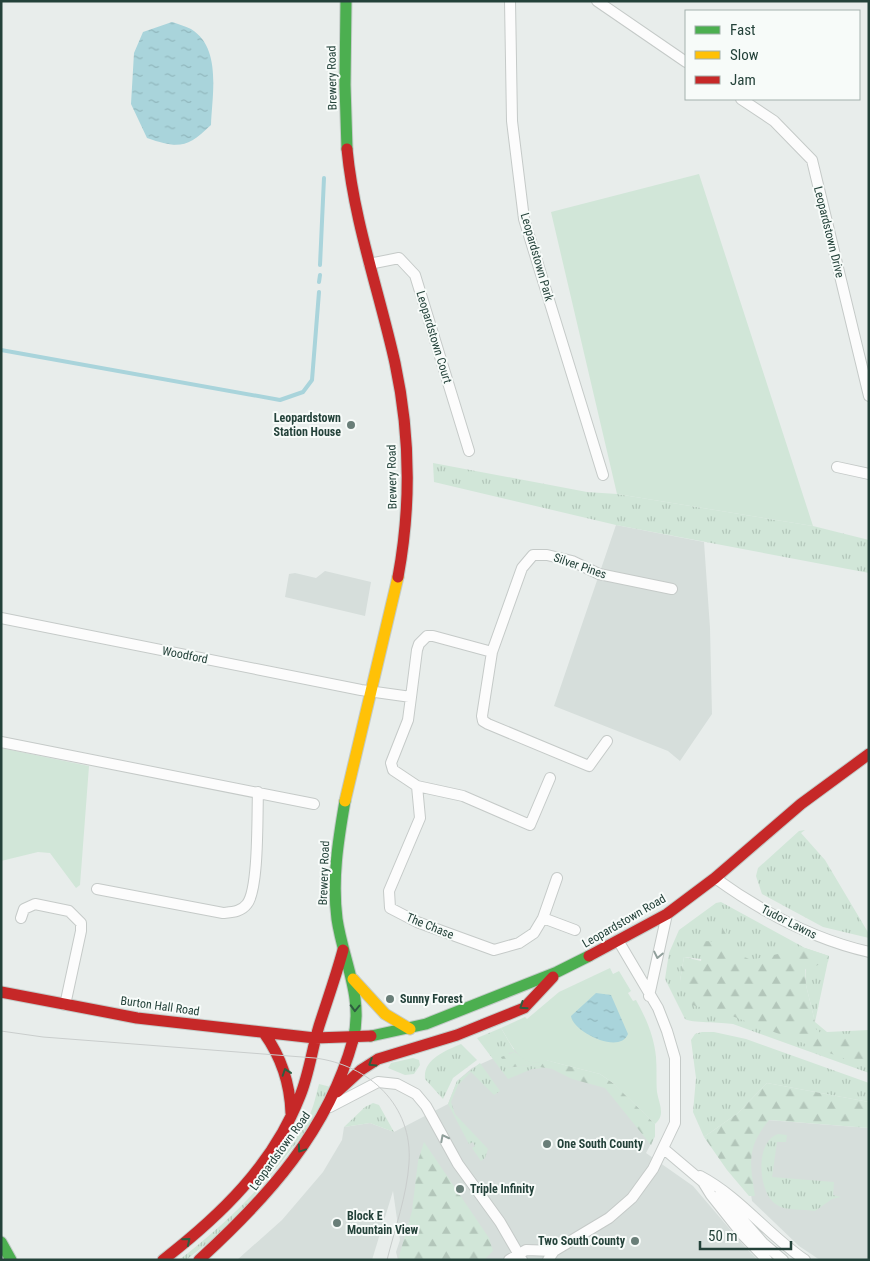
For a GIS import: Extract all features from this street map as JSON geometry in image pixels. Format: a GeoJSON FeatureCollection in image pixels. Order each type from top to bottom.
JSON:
{"type":"FeatureCollection","features":[{"type":"Feature","properties":{"kind":"main road","name":"Brewery Road"},"geometry":{"type":"LineString","coordinates":[[346,1],[344,81],[349,170],[369,264],[395,364],[403,409],[407,464],[406,521],[399,576],[354,752],[338,843],[336,909],[343,950],[353,979],[356,1003],[352,1037]]}},
{"type":"Feature","properties":{"kind":"main road","name":"Leopardstown Road"},"geometry":{"type":"LineString","coordinates":[[163,1260],[211,1222],[239,1196],[262,1166],[291,1117],[306,1078],[316,1038],[352,1037],[410,1029],[442,1020],[557,972],[619,942],[667,914],[715,878],[801,804],[869,754]]}},
{"type":"Feature","properties":{"kind":"main road","name":"Brewery Road"},"geometry":{"type":"LineString","coordinates":[[316,1038],[343,950]]}},
{"type":"Feature","properties":{"kind":"main road"},"geometry":{"type":"LineString","coordinates":[[334,1095],[361,1070],[378,1058],[457,1035],[524,1008],[557,972]]}},
{"type":"Feature","properties":{"kind":"main road"},"geometry":{"type":"LineString","coordinates":[[353,979],[376,1006],[393,1020],[410,1029]]}},
{"type":"Feature","properties":{"kind":"main road","name":"Burton Hall Road"},"geometry":{"type":"LineString","coordinates":[[1,992],[137,1018],[316,1038]]}},
{"type":"Feature","properties":{"kind":"main road"},"geometry":{"type":"LineString","coordinates":[[264,1033],[278,1053],[290,1082],[291,1117]]}},
{"type":"Feature","properties":{"kind":"main road","name":"Leopardstown Road"},"geometry":{"type":"LineString","coordinates":[[199,1260],[258,1205],[287,1169],[334,1095],[348,1060],[352,1037]]}},
{"type":"Feature","properties":{"kind":"main road"},"geometry":{"type":"LineString","coordinates":[[1,1242],[11,1260]]}},
{"type":"Feature","properties":{"kind":"street","name":"Leopardstown Park"},"geometry":{"type":"LineString","coordinates":[[510,1],[512,121],[524,219],[603,475]]}},
{"type":"Feature","properties":{"kind":"street"},"geometry":{"type":"LineString","coordinates":[[597,1],[685,61]]}},
{"type":"Feature","properties":{"kind":"street","name":"Leopardstown Drive"},"geometry":{"type":"LineString","coordinates":[[743,100],[774,120],[812,160],[869,396]]}},
{"type":"Feature","properties":{"kind":"street","name":"Leopardstown Court"},"geometry":{"type":"LineString","coordinates":[[369,264],[399,258],[415,275],[469,451]]}},
{"type":"Feature","properties":{"kind":"street"},"geometry":{"type":"LineString","coordinates":[[837,467],[869,474]]}},
{"type":"Feature","properties":{"kind":"street","name":"Silver Pines"},"geometry":{"type":"LineString","coordinates":[[607,742],[589,766],[483,721],[492,652],[522,568],[534,555],[547,555],[572,561],[599,574],[672,589]]}},
{"type":"Feature","properties":{"kind":"street","name":"Woodford"},"geometry":{"type":"LineString","coordinates":[[1,618],[370,691]]}},
{"type":"Feature","properties":{"kind":"street"},"geometry":{"type":"LineString","coordinates":[[492,652],[427,636],[419,644],[408,720],[391,763],[393,770],[417,786],[463,796],[530,825],[550,778]]}},
{"type":"Feature","properties":{"kind":"street"},"geometry":{"type":"LineString","coordinates":[[370,691],[411,697]]}},
{"type":"Feature","properties":{"kind":"street"},"geometry":{"type":"LineString","coordinates":[[1,742],[314,804]]}},
{"type":"Feature","properties":{"kind":"street","name":"The Chase"},"geometry":{"type":"LineString","coordinates":[[417,786],[420,818],[389,891],[390,908],[417,922],[494,950],[519,943],[534,933],[543,918],[557,878]]}},
{"type":"Feature","properties":{"kind":"street"},"geometry":{"type":"LineString","coordinates":[[97,889],[223,913],[238,911],[244,908],[253,891],[258,792]]}},
{"type":"Feature","properties":{"kind":"street","name":"Tudor Lawns"},"geometry":{"type":"LineString","coordinates":[[715,878],[741,896],[806,933],[826,941],[869,952]]}},
{"type":"Feature","properties":{"kind":"street"},"geometry":{"type":"LineString","coordinates":[[21,918],[24,909],[36,904],[69,911],[81,923],[82,931],[65,1005]]}},
{"type":"Feature","properties":{"kind":"street"},"geometry":{"type":"LineString","coordinates":[[649,996],[667,914]]}},
{"type":"Feature","properties":{"kind":"street"},"geometry":{"type":"LineString","coordinates":[[543,918],[575,930]]}},
{"type":"Feature","properties":{"kind":"street"},"geometry":{"type":"LineString","coordinates":[[509,1260],[521,1256],[532,1249],[551,1256],[623,1207],[642,1187],[664,1149],[675,1123],[674,1058],[658,1008],[649,996],[619,942]]}},
{"type":"Feature","properties":{"kind":"street"},"geometry":{"type":"LineString","coordinates":[[327,1108],[378,1082],[397,1084],[409,1089],[426,1106],[455,1159],[521,1256]]}},
{"type":"Feature","properties":{"kind":"street"},"geometry":{"type":"LineString","coordinates":[[664,1149],[719,1193],[763,1243],[783,1260]]}},
{"type":"Feature","properties":{"kind":"street"},"geometry":{"type":"LineString","coordinates":[[700,1178],[742,1234],[768,1260]]}},
{"type":"Feature","properties":{"kind":"street"},"geometry":{"type":"LineString","coordinates":[[700,1178],[722,1190],[778,1240],[806,1260]]}},
{"type":"Feature","properties":{"kind":"shaded area"},"geometry":{"type":"Polygon","coordinates":[[[616,525],[704,542],[710,628],[712,714],[680,761],[668,751],[554,706],[616,525]]]}},
{"type":"Feature","properties":{"kind":"shaded area"},"geometry":{"type":"Polygon","coordinates":[[[325,571],[371,582],[365,616],[285,597],[289,574],[295,573],[316,578],[325,571]]]}},
{"type":"Feature","properties":{"kind":"shaded area"},"geometry":{"type":"Polygon","coordinates":[[[514,1049],[613,1083],[655,1124],[655,1136],[646,1153],[693,1186],[758,1260],[398,1260],[396,1252],[400,1240],[393,1191],[372,1260],[237,1260],[282,1220],[323,1172],[342,1140],[344,1127],[370,1123],[394,1132],[448,1104],[457,1081],[472,1068],[514,1049]]]}},
{"type":"Feature","properties":{"kind":"shaded area"},"geometry":{"type":"Polygon","coordinates":[[[767,1120],[869,1128],[869,1260],[820,1260],[799,1246],[752,1201],[745,1154],[767,1120]]]}},
{"type":"Feature","properties":{"kind":"green space"},"geometry":{"type":"Polygon","coordinates":[[[699,174],[813,526],[617,494],[551,212],[699,174]]]}},
{"type":"Feature","properties":{"kind":"green space"},"geometry":{"type":"Polygon","coordinates":[[[433,463],[587,492],[617,494],[813,526],[869,540],[869,573],[616,525],[434,482],[433,463]]]}},
{"type":"Feature","properties":{"kind":"green space"},"geometry":{"type":"Polygon","coordinates":[[[1,748],[89,766],[80,885],[76,888],[50,853],[38,852],[1,861],[1,748]]]}},
{"type":"Feature","properties":{"kind":"green space"},"geometry":{"type":"Polygon","coordinates":[[[805,830],[801,833],[825,860],[869,934],[869,938],[823,927],[762,894],[756,876],[758,868],[799,831],[805,830]]]}},
{"type":"Feature","properties":{"kind":"green space"},"geometry":{"type":"Polygon","coordinates":[[[721,902],[805,948],[758,966],[684,957],[680,981],[815,1022],[827,1032],[869,1030],[869,1073],[733,1024],[685,1019],[665,979],[669,953],[679,930],[716,903],[721,902]]]}},
{"type":"Feature","properties":{"kind":"green space"},"geometry":{"type":"Polygon","coordinates":[[[723,914],[730,950],[751,960],[805,948],[829,956],[828,962],[805,969],[806,985],[815,1022],[809,1023],[824,1036],[869,1036],[869,1068],[724,1013],[692,1005],[680,981],[684,957],[701,961],[704,941],[721,942],[723,914]]]}},
{"type":"Feature","properties":{"kind":"green space"},"geometry":{"type":"Polygon","coordinates":[[[805,948],[829,956],[815,1022],[806,985],[805,948]]]}},
{"type":"Feature","properties":{"kind":"green space"},"geometry":{"type":"Polygon","coordinates":[[[610,968],[613,974],[619,971],[631,991],[628,993],[633,1001],[636,1000],[640,1007],[651,1034],[655,1049],[657,1092],[661,1109],[660,1117],[655,1124],[613,1083],[600,1074],[545,1060],[530,1062],[524,1059],[513,1048],[501,1028],[525,1017],[527,1019],[559,992],[610,968]]]}},
{"type":"Feature","properties":{"kind":"green space"},"geometry":{"type":"Polygon","coordinates":[[[501,1028],[515,1052],[509,1053],[506,1068],[528,1065],[544,1068],[532,1069],[508,1079],[477,1038],[501,1028]]]}},
{"type":"Feature","properties":{"kind":"green space"},"geometry":{"type":"Polygon","coordinates":[[[714,1032],[746,1039],[869,1083],[869,1102],[767,1083],[738,1113],[704,1137],[693,1112],[696,1078],[691,1040],[695,1034],[714,1032]]]}},
{"type":"Feature","properties":{"kind":"green space"},"geometry":{"type":"Polygon","coordinates":[[[461,1044],[477,1060],[453,1078],[443,1099],[425,1079],[425,1072],[431,1061],[436,1057],[461,1044]]]}},
{"type":"Feature","properties":{"kind":"green space"},"geometry":{"type":"Polygon","coordinates":[[[515,1052],[525,1060],[532,1062],[545,1060],[600,1074],[613,1083],[655,1124],[655,1136],[651,1145],[605,1088],[572,1079],[552,1069],[528,1065],[506,1068],[501,1057],[515,1052]]]}},
{"type":"Feature","properties":{"kind":"green space"},"geometry":{"type":"Polygon","coordinates":[[[413,1058],[419,1060],[420,1065],[414,1074],[405,1075],[388,1068],[391,1063],[413,1058]]]}},
{"type":"Feature","properties":{"kind":"green space"},"geometry":{"type":"Polygon","coordinates":[[[480,1063],[500,1091],[494,1095],[471,1072],[458,1085],[451,1102],[455,1114],[488,1149],[485,1158],[481,1161],[472,1148],[475,1146],[473,1142],[469,1144],[448,1104],[457,1081],[480,1063]]]}},
{"type":"Feature","properties":{"kind":"green space"},"geometry":{"type":"Polygon","coordinates":[[[767,1083],[869,1102],[869,1128],[769,1120],[756,1139],[753,1148],[751,1165],[755,1196],[749,1196],[727,1170],[704,1137],[738,1113],[767,1083]]]}},
{"type":"Feature","properties":{"kind":"green space"},"geometry":{"type":"Polygon","coordinates":[[[319,1084],[331,1087],[313,1122],[231,1225],[186,1260],[179,1260],[217,1229],[268,1177],[297,1137],[309,1116],[319,1084]]]}},
{"type":"Feature","properties":{"kind":"green space"},"geometry":{"type":"Polygon","coordinates":[[[373,1103],[379,1105],[394,1132],[370,1123],[344,1127],[365,1107],[373,1103]]]}},
{"type":"Feature","properties":{"kind":"green space"},"geometry":{"type":"Polygon","coordinates":[[[778,1134],[787,1135],[786,1142],[777,1142],[772,1177],[834,1182],[833,1195],[841,1197],[832,1199],[815,1211],[781,1207],[771,1199],[763,1180],[762,1157],[770,1139],[778,1134]]]}},
{"type":"Feature","properties":{"kind":"green space"},"geometry":{"type":"Polygon","coordinates":[[[424,1142],[489,1238],[493,1251],[484,1260],[398,1260],[412,1211],[418,1161],[424,1142]]]}},
{"type":"Feature","properties":{"kind":"water"},"geometry":{"type":"Polygon","coordinates":[[[172,22],[191,29],[201,37],[211,60],[213,73],[211,125],[189,142],[175,145],[147,138],[131,104],[134,53],[143,32],[172,22]]]}},
{"type":"Feature","properties":{"kind":"water"},"geometry":{"type":"Polygon","coordinates":[[[596,993],[611,995],[628,1034],[623,1040],[607,1042],[597,1039],[580,1029],[574,1022],[571,1016],[596,993]]]}},
{"type":"Feature","properties":{"kind":"waterway"},"geometry":{"type":"LineString","coordinates":[[320,265],[324,178]]}},
{"type":"Feature","properties":{"kind":"waterway"},"geometry":{"type":"LineString","coordinates":[[319,282],[320,275]]}},
{"type":"Feature","properties":{"kind":"waterway"},"geometry":{"type":"LineString","coordinates":[[1,350],[280,400],[303,392],[312,380],[319,292]]}},
{"type":"Feature","properties":{"kind":"tram line"},"geometry":{"type":"LineString","coordinates":[[1,1031],[43,1037],[315,1058],[335,1062],[353,1069],[370,1079],[384,1091],[395,1106],[404,1123],[408,1142],[409,1163],[406,1187],[387,1260]]}},
{"type":"Feature","properties":{"kind":"traffic: fast"},"geometry":{"type":"LineString","coordinates":[[346,1],[345,85],[347,149]]}},
{"type":"Feature","properties":{"kind":"traffic: fast"},"geometry":{"type":"LineString","coordinates":[[345,801],[336,860],[335,889],[337,919],[356,1009],[353,1040]]}},
{"type":"Feature","properties":{"kind":"traffic: fast"},"geometry":{"type":"LineString","coordinates":[[371,1036],[426,1024],[557,972],[589,956]]}},
{"type":"Feature","properties":{"kind":"traffic: fast"},"geometry":{"type":"LineString","coordinates":[[1,1242],[11,1260]]}},
{"type":"Feature","properties":{"kind":"traffic: slow"},"geometry":{"type":"LineString","coordinates":[[345,801],[398,577]]}},
{"type":"Feature","properties":{"kind":"traffic: slow"},"geometry":{"type":"LineString","coordinates":[[353,979],[385,1014],[410,1029]]}},
{"type":"Feature","properties":{"kind":"traffic: jam"},"geometry":{"type":"LineString","coordinates":[[347,149],[355,203],[389,336],[404,416],[407,497],[398,577]]}},
{"type":"Feature","properties":{"kind":"traffic: jam"},"geometry":{"type":"LineString","coordinates":[[589,956],[667,914],[715,878],[801,804],[869,754]]}},
{"type":"Feature","properties":{"kind":"traffic: jam"},"geometry":{"type":"LineString","coordinates":[[163,1260],[225,1207],[260,1166],[289,1121],[303,1088],[319,1026],[343,950]]}},
{"type":"Feature","properties":{"kind":"traffic: jam"},"geometry":{"type":"LineString","coordinates":[[337,1092],[361,1070],[378,1059],[457,1035],[524,1008],[553,977]]}},
{"type":"Feature","properties":{"kind":"traffic: jam"},"geometry":{"type":"LineString","coordinates":[[1,992],[137,1018],[315,1038],[371,1036]]}},
{"type":"Feature","properties":{"kind":"traffic: jam"},"geometry":{"type":"LineString","coordinates":[[264,1033],[276,1052],[284,1071],[289,1091],[291,1113]]}},
{"type":"Feature","properties":{"kind":"traffic: jam"},"geometry":{"type":"LineString","coordinates":[[199,1260],[249,1212],[271,1187],[311,1133],[328,1104],[342,1073],[353,1040]]}},
{"type":"Feature","properties":{"kind":"place","name":"Leopardstown Station House"},"geometry":{"type":"Point","coordinates":[351,425]}},
{"type":"Feature","properties":{"kind":"place","name":"Sunny Forest"},"geometry":{"type":"Point","coordinates":[390,999]}},
{"type":"Feature","properties":{"kind":"place","name":"One South County"},"geometry":{"type":"Point","coordinates":[547,1144]}},
{"type":"Feature","properties":{"kind":"place","name":"Triple Infinity"},"geometry":{"type":"Point","coordinates":[460,1189]}},
{"type":"Feature","properties":{"kind":"place","name":"Block E Mountain View"},"geometry":{"type":"Point","coordinates":[337,1223]}},
{"type":"Feature","properties":{"kind":"place","name":"Two South County"},"geometry":{"type":"Point","coordinates":[635,1241]}}]}
